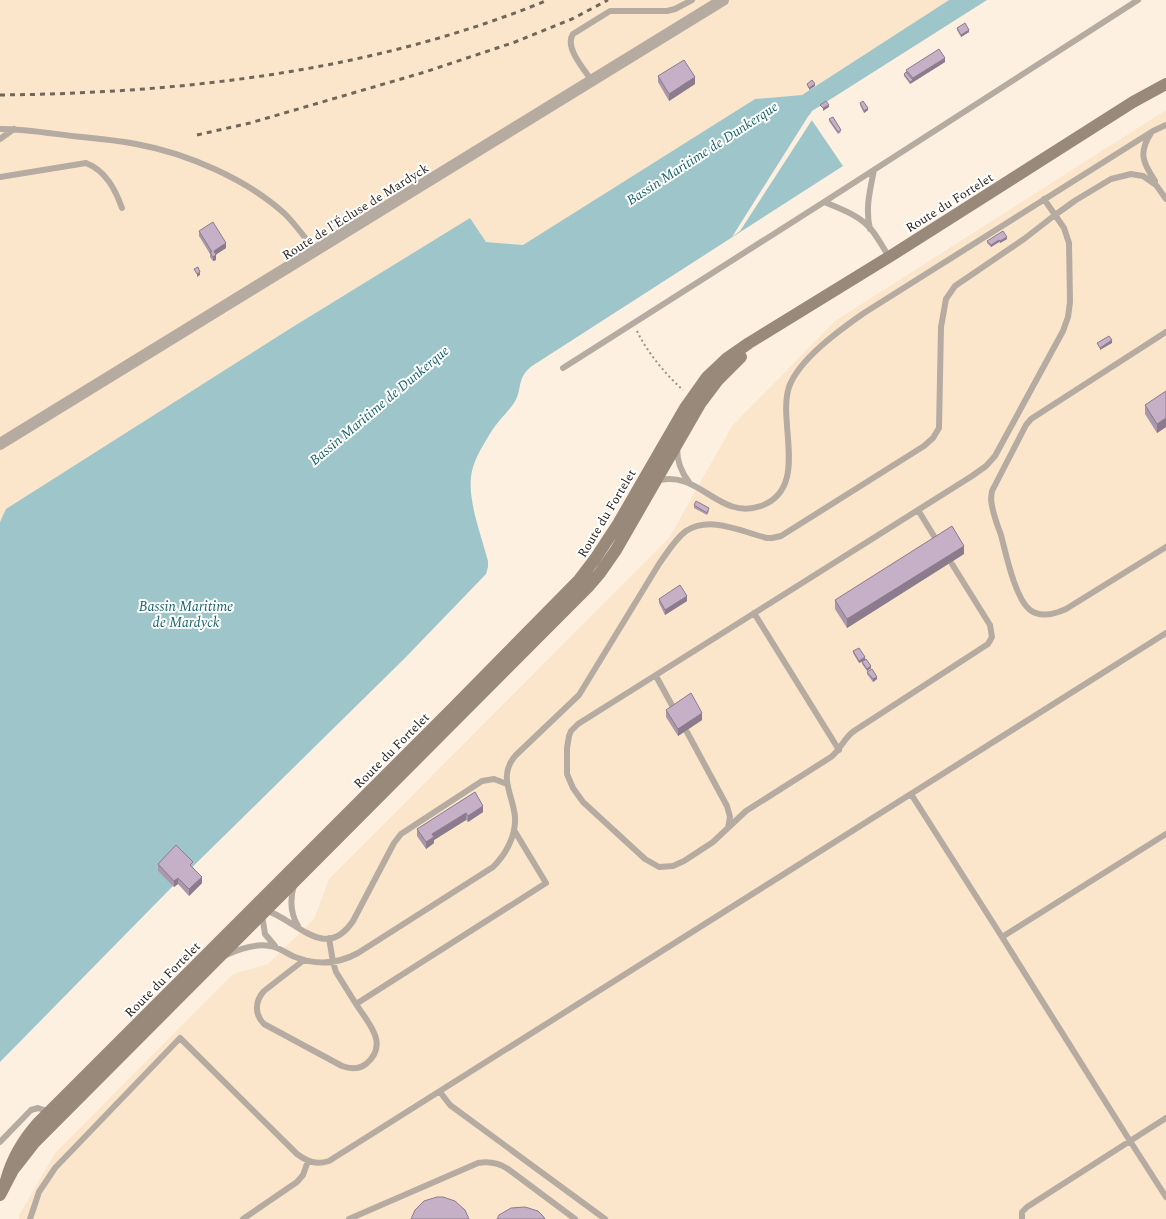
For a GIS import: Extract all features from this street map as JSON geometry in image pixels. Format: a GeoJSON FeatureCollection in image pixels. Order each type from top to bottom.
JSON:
{"type":"FeatureCollection","features":[{"type":"Feature","properties":{"kind":"main road","name":"Route du Fortelet"},"geometry":{"type":"LineString","coordinates":[[1133,102],[1166,77]]}},
{"type":"Feature","properties":{"kind":"main road","name":"Route du Fortelet"},"geometry":{"type":"LineString","coordinates":[[1,1192],[10,1164],[21,1144],[34,1127],[54,1115],[219,958],[261,911],[265,896],[574,586],[601,550],[673,427],[691,398],[707,377],[726,359],[749,343],[1133,102],[1166,84]]}},
{"type":"Feature","properties":{"kind":"main road","name":"Route du Fortelet"},"geometry":{"type":"LineString","coordinates":[[54,1115],[261,911],[295,881],[585,590],[611,558],[706,395],[723,374],[747,351],[780,324]]}},
{"type":"Feature","properties":{"kind":"street","name":"Route de l'Écluse de Mardyck"},"geometry":{"type":"LineString","coordinates":[[0,444],[316,252],[723,0]]}},
{"type":"Feature","properties":{"kind":"lane"},"geometry":{"type":"LineString","coordinates":[[592,81],[571,47],[570,40],[573,34],[610,11],[667,11],[675,9],[692,0]]}},
{"type":"Feature","properties":{"kind":"lane"},"geometry":{"type":"LineString","coordinates":[[563,368],[1138,0]]}},
{"type":"Feature","properties":{"kind":"lane"},"geometry":{"type":"LineString","coordinates":[[636,492],[642,487],[655,481],[675,478],[690,483],[720,501],[737,508],[757,507],[773,499],[785,484],[789,471],[787,402],[789,387],[806,362],[828,340],[849,323],[1153,130],[1166,125]]}},
{"type":"Feature","properties":{"kind":"lane"},"geometry":{"type":"LineString","coordinates":[[0,128],[134,143],[189,159],[232,178],[262,197],[285,214],[316,252]]}},
{"type":"Feature","properties":{"kind":"lane"},"geometry":{"type":"LineString","coordinates":[[0,139],[14,129]]}},
{"type":"Feature","properties":{"kind":"lane"},"geometry":{"type":"LineString","coordinates":[[1153,130],[1146,142],[1143,156],[1145,165],[1166,199]]}},
{"type":"Feature","properties":{"kind":"lane"},"geometry":{"type":"LineString","coordinates":[[0,178],[86,163],[95,167],[106,178],[116,192],[122,208]]}},
{"type":"Feature","properties":{"kind":"lane"},"geometry":{"type":"LineString","coordinates":[[870,229],[868,199],[874,170]]}},
{"type":"Feature","properties":{"kind":"lane"},"geometry":{"type":"LineString","coordinates":[[219,958],[243,948],[257,945],[270,946],[304,960],[333,962],[345,959],[358,953],[486,872],[502,857],[509,846],[514,830],[515,816],[507,784],[507,770],[512,759],[579,695],[668,552],[686,531],[702,525],[713,524],[727,526],[767,538],[781,536],[929,442],[936,433],[940,423],[940,335],[942,317],[948,294],[958,283],[1024,239],[1055,215],[1111,179],[1131,174],[1143,176],[1153,182],[1161,190]]}},
{"type":"Feature","properties":{"kind":"lane"},"geometry":{"type":"LineString","coordinates":[[952,564],[990,625],[992,634],[990,641],[985,647],[854,731],[844,739],[839,750],[831,757],[741,815],[713,842],[684,861],[673,866],[659,866],[645,859],[580,798],[570,783],[566,768],[569,736],[582,720],[656,676],[972,476],[991,461],[1000,449],[1063,331],[1068,317],[1070,302],[1069,243],[1066,233],[1044,199]]}},
{"type":"Feature","properties":{"kind":"lane"},"geometry":{"type":"LineString","coordinates":[[824,202],[850,213],[861,220],[870,229],[889,256]]}},
{"type":"Feature","properties":{"kind":"lane"},"geometry":{"type":"LineString","coordinates":[[1166,332],[1031,419],[1026,425],[992,491],[991,500],[1016,588],[1026,606],[1038,614],[1053,614],[1066,609],[1166,547]]}},
{"type":"Feature","properties":{"kind":"lane"},"geometry":{"type":"LineString","coordinates":[[678,442],[677,454],[680,465],[684,475],[690,483]]}},
{"type":"Feature","properties":{"kind":"lane"},"geometry":{"type":"LineString","coordinates":[[918,510],[937,541]]}},
{"type":"Feature","properties":{"kind":"lane"},"geometry":{"type":"LineString","coordinates":[[754,614],[839,750]]}},
{"type":"Feature","properties":{"kind":"lane"},"geometry":{"type":"LineString","coordinates":[[30,1219],[39,1192],[55,1168],[180,1038],[297,1154],[308,1161],[318,1164],[329,1161],[1166,633]]}},
{"type":"Feature","properties":{"kind":"lane"},"geometry":{"type":"LineString","coordinates":[[656,676],[674,709]]}},
{"type":"Feature","properties":{"kind":"lane"},"geometry":{"type":"LineString","coordinates":[[687,732],[727,806],[730,817],[728,828]]}},
{"type":"Feature","properties":{"kind":"lane"},"geometry":{"type":"LineString","coordinates":[[279,949],[271,943],[265,934],[261,911],[279,915],[305,933],[314,937],[330,938],[343,932],[350,925],[394,843],[401,834],[482,781],[494,779],[507,784]]}},
{"type":"Feature","properties":{"kind":"lane"},"geometry":{"type":"LineString","coordinates":[[911,794],[1166,1197]]}},
{"type":"Feature","properties":{"kind":"lane"},"geometry":{"type":"LineString","coordinates":[[356,1004],[546,883],[514,830]]}},
{"type":"Feature","properties":{"kind":"lane"},"geometry":{"type":"LineString","coordinates":[[1002,937],[1166,834]]}},
{"type":"Feature","properties":{"kind":"lane"},"geometry":{"type":"LineString","coordinates":[[295,881],[291,898],[292,910],[294,920],[300,929]]}},
{"type":"Feature","properties":{"kind":"lane"},"geometry":{"type":"LineString","coordinates":[[304,960],[264,991],[260,996],[257,1011],[259,1018],[264,1024],[342,1066],[355,1069],[362,1066],[375,1053],[377,1045],[376,1036],[336,972],[333,962],[330,938]]}},
{"type":"Feature","properties":{"kind":"lane"},"geometry":{"type":"LineString","coordinates":[[440,1092],[450,1105],[605,1219]]}},
{"type":"Feature","properties":{"kind":"lane"},"geometry":{"type":"LineString","coordinates":[[0,1142],[31,1110],[38,1108],[54,1115]]}},
{"type":"Feature","properties":{"kind":"lane"},"geometry":{"type":"LineString","coordinates":[[1022,1219],[1022,1212],[1026,1207],[1166,1118]]}},
{"type":"Feature","properties":{"kind":"lane"},"geometry":{"type":"LineString","coordinates":[[242,1219],[297,1182],[303,1175],[308,1161]]}},
{"type":"Feature","properties":{"kind":"lane"},"geometry":{"type":"LineString","coordinates":[[350,1219],[478,1163],[486,1162],[498,1164],[508,1169],[575,1219]]}},
{"type":"Feature","properties":{"kind":"path"},"geometry":{"type":"LineString","coordinates":[[634,322],[642,341],[673,380],[691,398]]}},
{"type":"Feature","properties":{"kind":"shaded area"},"geometry":{"type":"Polygon","coordinates":[[[0,0],[949,0],[802,95],[755,99],[523,245],[486,242],[470,218],[291,328],[7,509],[0,522],[0,0]]]}},
{"type":"Feature","properties":{"kind":"shaded area"},"geometry":{"type":"Polygon","coordinates":[[[1166,110],[1166,1219],[19,1219],[19,1215],[55,1153],[233,974],[268,964],[314,919],[329,879],[669,538],[732,426],[835,321],[1166,110]]]}},
{"type":"Feature","properties":{"kind":"water","name":"Bassin Maritime de Mardyck"},"geometry":{"type":"Polygon","coordinates":[[[949,0],[987,0],[812,111],[809,116],[843,166],[527,370],[522,379],[517,398],[491,432],[473,466],[471,492],[475,516],[488,561],[486,574],[405,658],[171,888],[0,1062],[0,522],[6,509],[291,328],[470,218],[486,242],[523,245],[755,99],[802,95],[949,0]]]}},
{"type":"Feature","properties":{"kind":"pier"},"geometry":{"type":"Polygon","coordinates":[[[809,115],[812,120],[740,231],[732,237],[809,115]]]}},
{"type":"Feature","properties":{"kind":"building"},"geometry":{"type":"Polygon","coordinates":[[[965,23],[969,30],[961,35],[957,28],[965,23]]]}},
{"type":"Feature","properties":{"kind":"building"},"geometry":{"type":"Polygon","coordinates":[[[939,49],[945,58],[913,78],[906,70],[939,49]]]}},
{"type":"Feature","properties":{"kind":"building"},"geometry":{"type":"Polygon","coordinates":[[[684,60],[695,77],[669,94],[658,76],[684,60]]]}},
{"type":"Feature","properties":{"kind":"building"},"geometry":{"type":"Polygon","coordinates":[[[906,72],[913,80],[910,82],[904,74],[906,72]]]}},
{"type":"Feature","properties":{"kind":"building"},"geometry":{"type":"Polygon","coordinates":[[[812,80],[815,84],[809,88],[807,84],[812,80]]]}},
{"type":"Feature","properties":{"kind":"building"},"geometry":{"type":"Polygon","coordinates":[[[826,101],[829,105],[823,108],[820,105],[826,101]]]}},
{"type":"Feature","properties":{"kind":"building"},"geometry":{"type":"Polygon","coordinates":[[[863,101],[868,108],[864,111],[860,103],[863,101]]]}},
{"type":"Feature","properties":{"kind":"building"},"geometry":{"type":"Polygon","coordinates":[[[833,117],[841,130],[838,132],[829,119],[833,117]]]}},
{"type":"Feature","properties":{"kind":"building"},"geometry":{"type":"Polygon","coordinates":[[[213,222],[226,243],[214,251],[216,255],[213,257],[210,252],[212,252],[199,231],[213,222]]]}},
{"type":"Feature","properties":{"kind":"building"},"geometry":{"type":"Polygon","coordinates":[[[1003,231],[1007,237],[991,245],[987,241],[1003,231]]]}},
{"type":"Feature","properties":{"kind":"building"},"geometry":{"type":"Polygon","coordinates":[[[198,267],[200,272],[197,274],[194,269],[198,267]]]}},
{"type":"Feature","properties":{"kind":"building"},"geometry":{"type":"Polygon","coordinates":[[[1109,336],[1112,340],[1100,348],[1097,343],[1109,336]]]}},
{"type":"Feature","properties":{"kind":"building"},"geometry":{"type":"Polygon","coordinates":[[[1166,391],[1166,418],[1157,424],[1145,405],[1166,391]]]}},
{"type":"Feature","properties":{"kind":"building"},"geometry":{"type":"Polygon","coordinates":[[[696,501],[709,508],[707,513],[694,505],[696,501]]]}},
{"type":"Feature","properties":{"kind":"building"},"geometry":{"type":"Polygon","coordinates":[[[952,526],[964,546],[847,619],[835,600],[952,526]]]}},
{"type":"Feature","properties":{"kind":"building"},"geometry":{"type":"Polygon","coordinates":[[[680,585],[687,596],[665,610],[659,599],[680,585]]]}},
{"type":"Feature","properties":{"kind":"building"},"geometry":{"type":"Polygon","coordinates":[[[859,648],[865,657],[859,661],[853,651],[859,648]]]}},
{"type":"Feature","properties":{"kind":"building"},"geometry":{"type":"Polygon","coordinates":[[[866,659],[871,666],[867,669],[862,662],[866,659]]]}},
{"type":"Feature","properties":{"kind":"building"},"geometry":{"type":"Polygon","coordinates":[[[872,669],[877,677],[873,679],[867,672],[872,669]]]}},
{"type":"Feature","properties":{"kind":"building"},"geometry":{"type":"Polygon","coordinates":[[[691,693],[702,713],[678,729],[666,710],[691,693]]]}},
{"type":"Feature","properties":{"kind":"building"},"geometry":{"type":"Polygon","coordinates":[[[475,792],[483,806],[468,816],[466,813],[432,834],[434,837],[426,842],[417,829],[475,792]]]}},
{"type":"Feature","properties":{"kind":"building"},"geometry":{"type":"Polygon","coordinates":[[[176,845],[193,862],[190,865],[202,877],[189,889],[178,878],[174,881],[158,864],[176,845]]]}},
{"type":"Feature","properties":{"kind":"building"},"geometry":{"type":"Polygon","coordinates":[[[437,1197],[443,1197],[455,1201],[465,1210],[469,1219],[411,1219],[415,1210],[424,1201],[437,1197]]]}},
{"type":"Feature","properties":{"kind":"building"},"geometry":{"type":"Polygon","coordinates":[[[525,1207],[538,1211],[545,1219],[497,1219],[499,1215],[511,1208],[525,1207]]]}},
{"type":"Feature","properties":{"kind":"railway"},"geometry":{"type":"LineString","coordinates":[[0,95],[140,89],[210,83],[279,73],[348,61],[416,45],[482,24],[548,0]]}},
{"type":"Feature","properties":{"kind":"railway"},"geometry":{"type":"LineString","coordinates":[[197,135],[250,123],[425,72],[515,42],[572,19],[608,0]]}},
{"type":"Feature","properties":{"kind":"water label","name":"Bassin Maritime de Dunkerque"},"geometry":{"type":"Point","coordinates":[702,153]}},
{"type":"Feature","properties":{"kind":"water label","name":"Bassin Maritime de Dunkerque"},"geometry":{"type":"Point","coordinates":[379,405]}}]}
